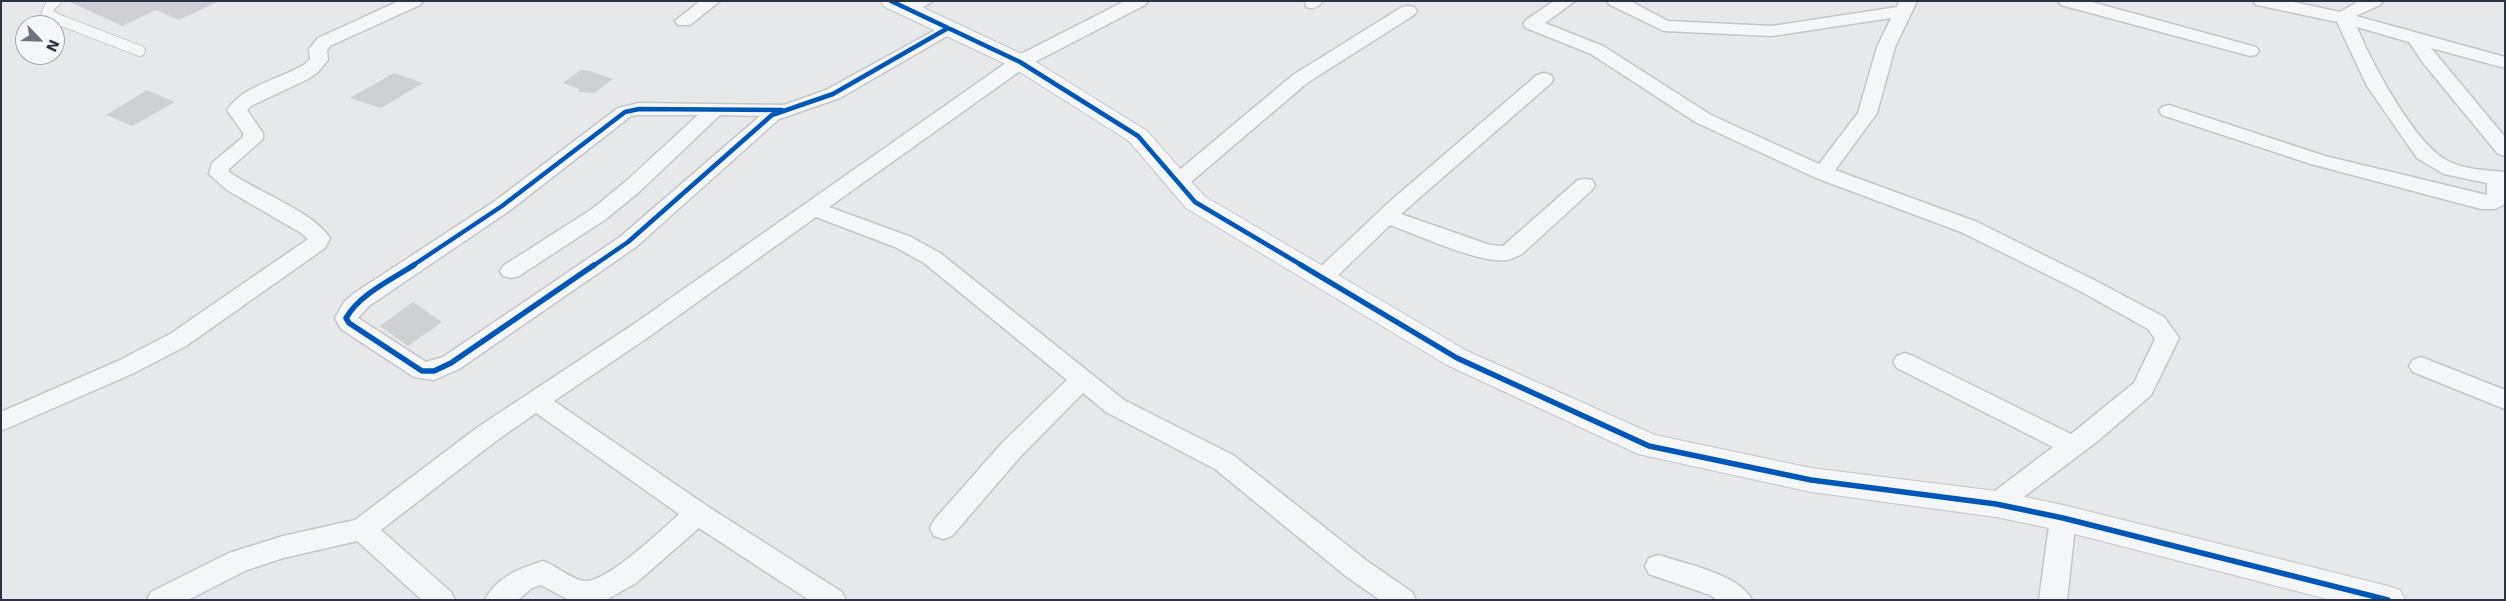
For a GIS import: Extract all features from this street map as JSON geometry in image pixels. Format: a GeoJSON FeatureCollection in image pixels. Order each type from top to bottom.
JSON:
{"type":"FeatureCollection","features":[{"type":"Feature","properties":{"kind":"street"},"geometry":{"type":"LineString","coordinates":[[1,422],[126,367],[178,340],[317,244],[319,238],[316,232],[234,186],[218,174],[219,168],[253,139],[253,133],[237,110],[248,99],[310,69],[319,60],[318,49],[324,42],[414,1]]}},
{"type":"Feature","properties":{"kind":"street"},"geometry":{"type":"LineString","coordinates":[[684,21],[711,1]]}},
{"type":"Feature","properties":{"kind":"street"},"geometry":{"type":"LineString","coordinates":[[160,600],[239,561],[283,546],[362,529],[486,434],[538,402],[762,243],[814,210],[898,146],[1020,62],[1138,1]]}},
{"type":"Feature","properties":{"kind":"street"},"geometry":{"type":"LineString","coordinates":[[1566,1],[1532,24],[1597,50],[1704,119],[1823,173],[1969,227],[2088,286],[2156,323],[2167,338],[2143,389],[2073,446],[1996,504]]}},
{"type":"Feature","properties":{"kind":"street"},"geometry":{"type":"LineString","coordinates":[[1616,1],[1664,26],[1772,31],[1906,6]]}},
{"type":"Feature","properties":{"kind":"street"},"geometry":{"type":"LineString","coordinates":[[2067,1],[2250,52]]}},
{"type":"Feature","properties":{"kind":"street"},"geometry":{"type":"LineString","coordinates":[[2262,1],[2282,3],[2345,18],[2505,63]]}},
{"type":"Feature","properties":{"kind":"street"},"geometry":{"type":"LineString","coordinates":[[2345,18],[2348,13],[2374,1]]}},
{"type":"Feature","properties":{"kind":"street"},"geometry":{"type":"LineString","coordinates":[[908,4],[948,28],[1020,62],[1138,136],[1195,202],[1322,278],[1457,358],[1649,446],[1811,480],[1996,504],[2063,518],[2388,600]]}},
{"type":"Feature","properties":{"kind":"street"},"geometry":{"type":"LineString","coordinates":[[1823,173],[1867,113],[1886,47],[1906,6]]}},
{"type":"Feature","properties":{"kind":"street"},"geometry":{"type":"LineString","coordinates":[[1178,182],[1300,79],[1408,11]]}},
{"type":"Feature","properties":{"kind":"street"},"geometry":{"type":"LineString","coordinates":[[2170,111],[2355,171],[2481,202],[2502,200],[2501,178],[2452,170],[2434,163],[2424,154],[2376,86],[2360,56],[2345,18]]}},
{"type":"Feature","properties":{"kind":"street"},"geometry":{"type":"LineString","coordinates":[[782,110],[639,109],[625,112],[502,206],[361,300],[352,308],[346,318],[349,323],[422,371],[434,371],[451,363],[628,242],[753,129],[782,110],[833,94],[948,28]]}},
{"type":"Feature","properties":{"kind":"street"},"geometry":{"type":"LineString","coordinates":[[2416,38],[2430,60],[2505,150]]}},
{"type":"Feature","properties":{"kind":"street"},"geometry":{"type":"LineString","coordinates":[[1322,278],[1387,216],[1544,79]]}},
{"type":"Feature","properties":{"kind":"street"},"geometry":{"type":"LineString","coordinates":[[512,271],[570,235],[605,209],[632,187],[716,109]]}},
{"type":"Feature","properties":{"kind":"street"},"geometry":{"type":"LineString","coordinates":[[1387,216],[1488,252],[1506,253],[1514,249],[1585,185]]}},
{"type":"Feature","properties":{"kind":"street"},"geometry":{"type":"LineString","coordinates":[[814,210],[902,242],[932,258],[1115,406],[1224,462],[1357,569],[1402,600]]}},
{"type":"Feature","properties":{"kind":"street"},"geometry":{"type":"LineString","coordinates":[[1905,362],[2073,446]]}},
{"type":"Feature","properties":{"kind":"street"},"geometry":{"type":"LineString","coordinates":[[2421,366],[2505,400]]}},
{"type":"Feature","properties":{"kind":"street"},"geometry":{"type":"LineString","coordinates":[[943,528],[1011,450],[1082,379]]}},
{"type":"Feature","properties":{"kind":"street"},"geometry":{"type":"LineString","coordinates":[[538,402],[698,513],[832,600]]}},
{"type":"Feature","properties":{"kind":"street"},"geometry":{"type":"LineString","coordinates":[[499,600],[522,580],[543,572],[584,594],[604,590],[620,580],[698,513]]}},
{"type":"Feature","properties":{"kind":"street"},"geometry":{"type":"LineString","coordinates":[[2053,600],[2063,518]]}},
{"type":"Feature","properties":{"kind":"street"},"geometry":{"type":"LineString","coordinates":[[362,529],[441,600]]}},
{"type":"Feature","properties":{"kind":"street"},"geometry":{"type":"LineString","coordinates":[[1659,566],[1720,587],[1738,600]]}},
{"type":"Feature","properties":{"kind":"lane"},"geometry":{"type":"LineString","coordinates":[[56,1],[50,6],[48,13],[58,19],[140,51]]}},
{"type":"Feature","properties":{"kind":"building"},"geometry":{"type":"Polygon","coordinates":[[[68,1],[219,1],[179,20],[156,10],[122,26],[68,1]]]}},
{"type":"Feature","properties":{"kind":"building"},"geometry":{"type":"Polygon","coordinates":[[[581,70],[613,79],[594,93],[579,92],[579,89],[563,83],[581,70]]]}},
{"type":"Feature","properties":{"kind":"building"},"geometry":{"type":"Polygon","coordinates":[[[394,73],[423,83],[381,108],[350,98],[394,73]]]}},
{"type":"Feature","properties":{"kind":"building"},"geometry":{"type":"Polygon","coordinates":[[[147,90],[175,102],[132,126],[106,115],[147,90]]]}},
{"type":"Feature","properties":{"kind":"building"},"geometry":{"type":"Polygon","coordinates":[[[413,302],[442,322],[408,346],[380,326],[413,302]]]}},
{"type":"Feature","properties":{"kind":"cycle path"},"geometry":{"type":"LineString","coordinates":[[891,1],[1020,62],[1138,136],[1195,202],[1457,358],[1649,446],[1811,480],[1996,504],[2063,518],[2388,600]]}},
{"type":"Feature","properties":{"kind":"cycle path"},"geometry":{"type":"LineString","coordinates":[[782,110],[639,109],[625,112],[502,206],[361,300],[352,308],[346,318],[349,323],[422,371],[434,371],[451,363],[628,242],[772,115],[833,94],[948,28]]}}]}
